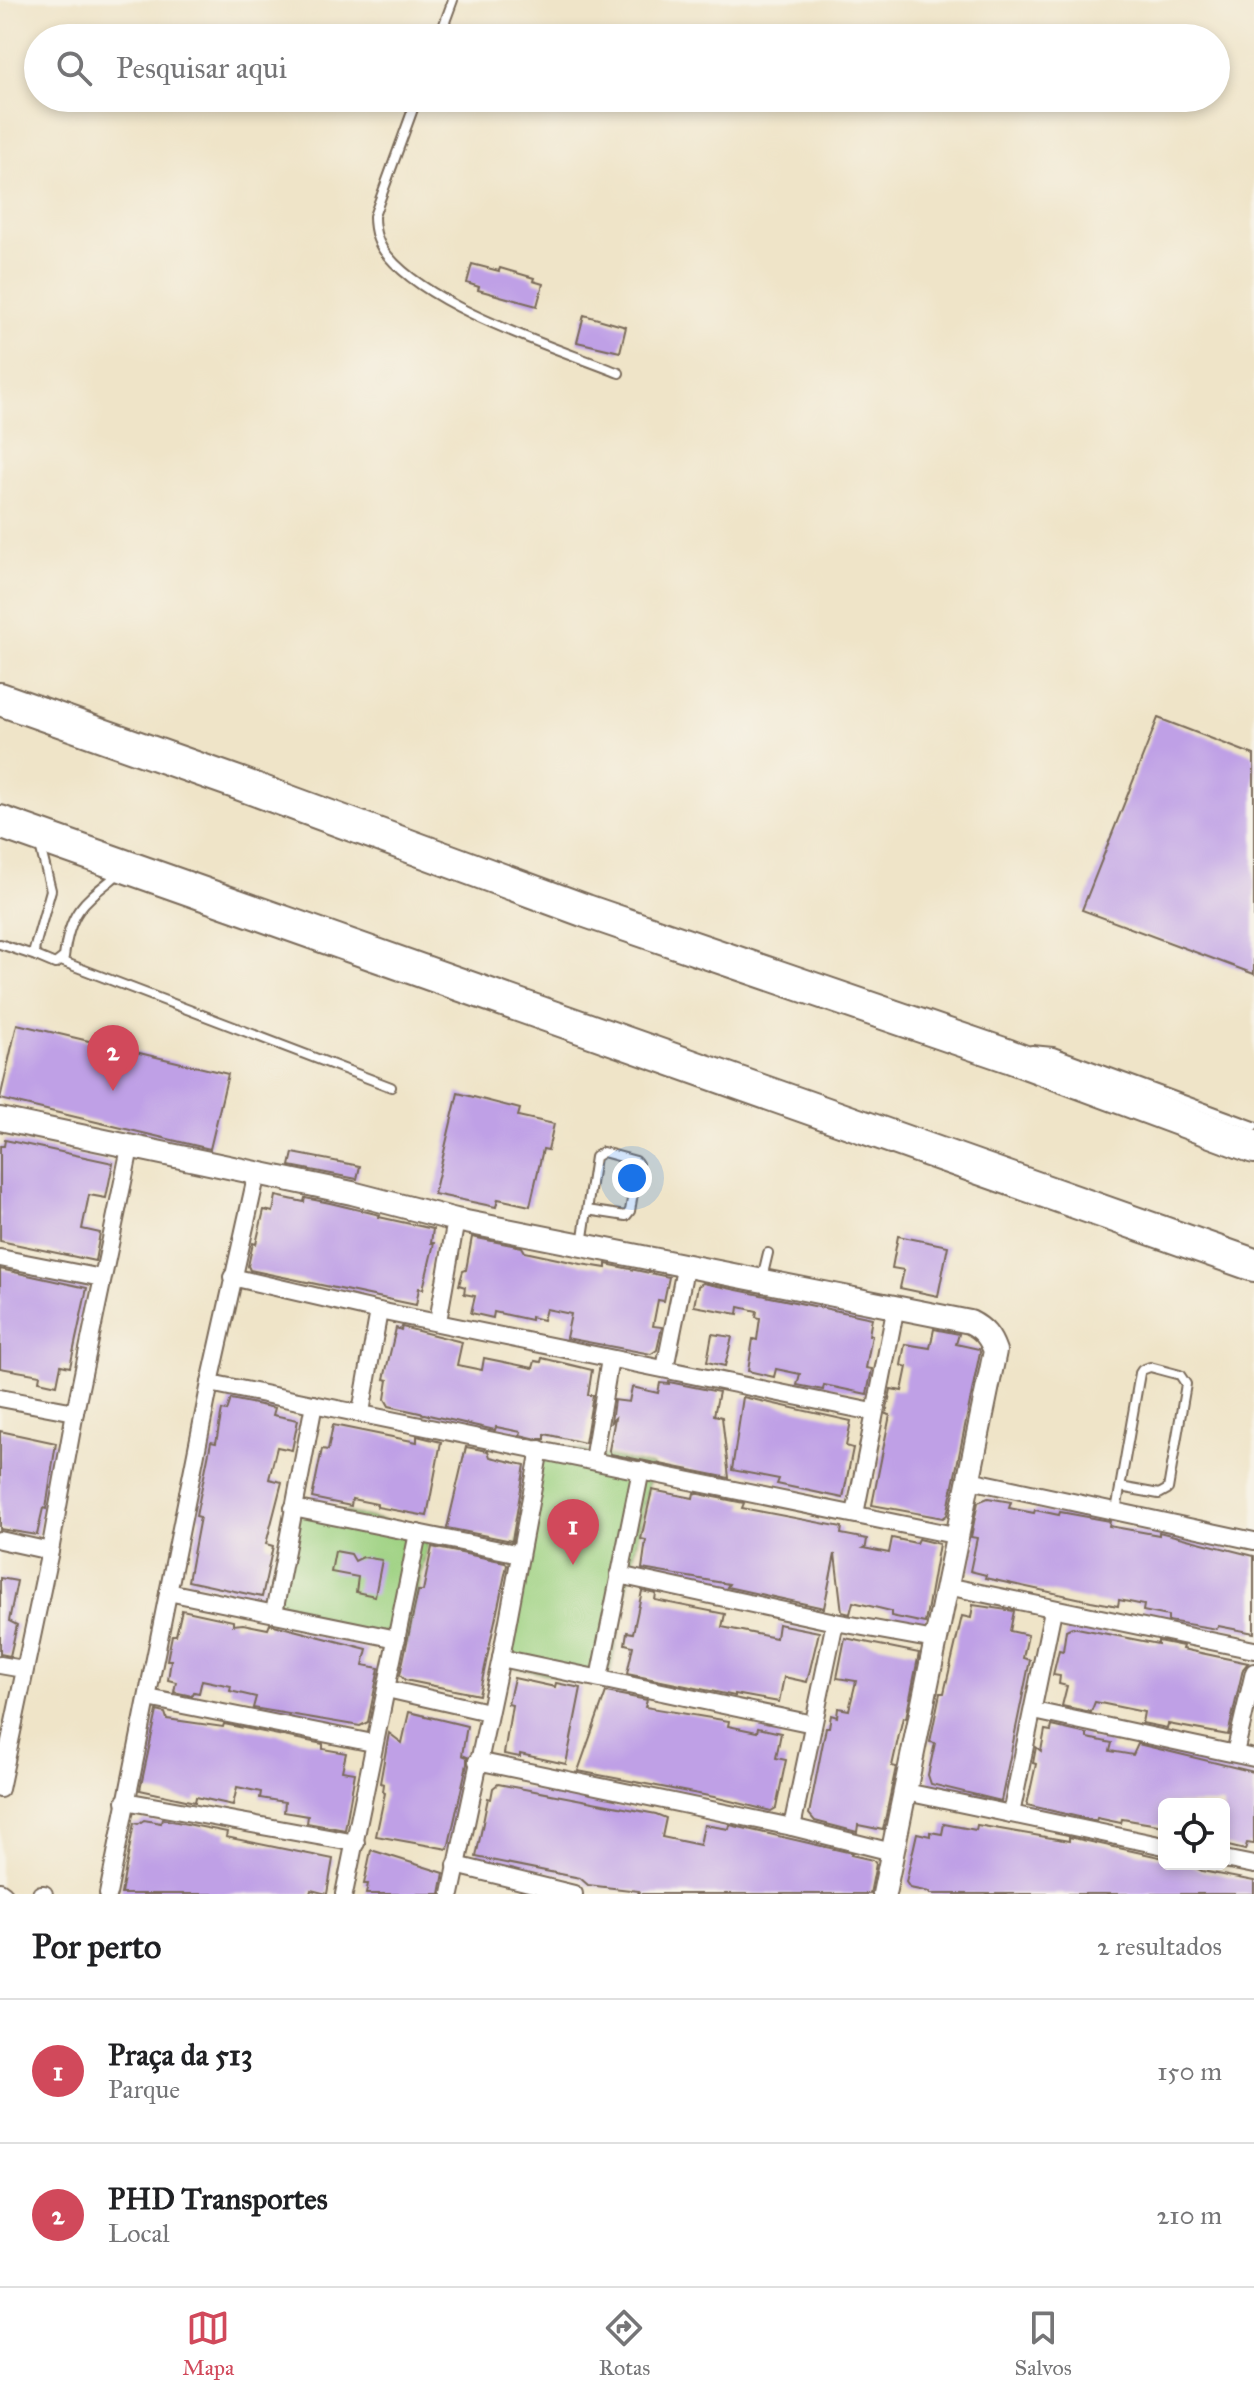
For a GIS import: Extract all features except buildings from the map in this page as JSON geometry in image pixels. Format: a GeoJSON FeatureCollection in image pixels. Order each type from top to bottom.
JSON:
{"type":"FeatureCollection","features":[{"type":"Feature","properties":{"kind":"highway"},"geometry":{"type":"LineString","coordinates":[[0,699],[586,911],[1009,1056],[1254,1147]]}},
{"type":"Feature","properties":{"kind":"highway"},"geometry":{"type":"LineString","coordinates":[[0,822],[1254,1265]]}},
{"type":"Feature","properties":{"kind":"street"},"geometry":{"type":"LineString","coordinates":[[0,1119],[352,1193],[456,1220],[896,1306],[981,1327],[995,1351],[884,1894]]}},
{"type":"Feature","properties":{"kind":"street"},"geometry":{"type":"LineString","coordinates":[[0,1789],[130,1148]]}},
{"type":"Feature","properties":{"kind":"street"},"geometry":{"type":"LineString","coordinates":[[108,1894],[210,1383],[257,1173]]}},
{"type":"Feature","properties":{"kind":"street"},"geometry":{"type":"LineString","coordinates":[[438,1321],[456,1220]]}},
{"type":"Feature","properties":{"kind":"street"},"geometry":{"type":"LineString","coordinates":[[0,1258],[102,1278]]}},
{"type":"Feature","properties":{"kind":"street"},"geometry":{"type":"LineString","coordinates":[[665,1368],[686,1264]]}},
{"type":"Feature","properties":{"kind":"street"},"geometry":{"type":"LineString","coordinates":[[232,1277],[379,1311],[873,1412]]}},
{"type":"Feature","properties":{"kind":"street"},"geometry":{"type":"LineString","coordinates":[[855,1514],[896,1306]]}},
{"type":"Feature","properties":{"kind":"street"},"geometry":{"type":"LineString","coordinates":[[361,1412],[379,1311]]}},
{"type":"Feature","properties":{"kind":"street"},"geometry":{"type":"LineString","coordinates":[[593,1460],[610,1359]]}},
{"type":"Feature","properties":{"kind":"street"},"geometry":{"type":"LineString","coordinates":[[210,1383],[959,1536]]}},
{"type":"Feature","properties":{"kind":"street"},"geometry":{"type":"LineString","coordinates":[[0,1398],[75,1412]]}},
{"type":"Feature","properties":{"kind":"street"},"geometry":{"type":"LineString","coordinates":[[274,1613],[314,1404]]}},
{"type":"Feature","properties":{"kind":"street"},"geometry":{"type":"LineString","coordinates":[[451,1894],[501,1658],[540,1449]]}},
{"type":"Feature","properties":{"kind":"street"},"geometry":{"type":"LineString","coordinates":[[599,1678],[641,1470]]}},
{"type":"Feature","properties":{"kind":"street"},"geometry":{"type":"LineString","coordinates":[[970,1480],[1254,1541]]}},
{"type":"Feature","properties":{"kind":"street"},"geometry":{"type":"LineString","coordinates":[[293,1508],[520,1554]]}},
{"type":"Feature","properties":{"kind":"street"},"geometry":{"type":"LineString","coordinates":[[344,1894],[418,1533]]}},
{"type":"Feature","properties":{"kind":"street"},"geometry":{"type":"LineString","coordinates":[[0,1540],[50,1551]]}},
{"type":"Feature","properties":{"kind":"street"},"geometry":{"type":"LineString","coordinates":[[619,1575],[835,1622],[935,1640]]}},
{"type":"Feature","properties":{"kind":"street"},"geometry":{"type":"LineString","coordinates":[[947,1586],[1254,1650]]}},
{"type":"Feature","properties":{"kind":"street"},"geometry":{"type":"LineString","coordinates":[[168,1592],[397,1639]]}},
{"type":"Feature","properties":{"kind":"street"},"geometry":{"type":"LineString","coordinates":[[1011,1814],[1053,1610]]}},
{"type":"Feature","properties":{"kind":"street"},"geometry":{"type":"LineString","coordinates":[[792,1827],[835,1622]]}},
{"type":"Feature","properties":{"kind":"street"},"geometry":{"type":"LineString","coordinates":[[501,1658],[813,1724]]}},
{"type":"Feature","properties":{"kind":"street"},"geometry":{"type":"LineString","coordinates":[[0,1665],[23,1669]]}},
{"type":"Feature","properties":{"kind":"street"},"geometry":{"type":"LineString","coordinates":[[1235,1753],[1254,1672]]}},
{"type":"Feature","properties":{"kind":"street"},"geometry":{"type":"LineString","coordinates":[[387,1689],[488,1712]]}},
{"type":"Feature","properties":{"kind":"street"},"geometry":{"type":"LineString","coordinates":[[148,1698],[373,1743]]}},
{"type":"Feature","properties":{"kind":"street"},"geometry":{"type":"LineString","coordinates":[[1034,1711],[1254,1758]]}},
{"type":"Feature","properties":{"kind":"street"},"geometry":{"type":"LineString","coordinates":[[477,1761],[792,1827],[892,1852]]}},
{"type":"Feature","properties":{"kind":"street"},"geometry":{"type":"LineString","coordinates":[[906,1792],[1158,1845]]}},
{"type":"Feature","properties":{"kind":"street"},"geometry":{"type":"LineString","coordinates":[[125,1801],[356,1843]]}},
{"type":"Feature","properties":{"kind":"street"},"geometry":{"type":"LineString","coordinates":[[1230,1860],[1254,1865]]}},
{"type":"Feature","properties":{"kind":"street"},"geometry":{"type":"LineString","coordinates":[[456,1865],[553,1892],[574,1894]]}},
{"type":"Feature","properties":{"kind":"lane"},"geometry":{"type":"LineString","coordinates":[[444,24],[453,0]]}},
{"type":"Feature","properties":{"kind":"lane"},"geometry":{"type":"LineString","coordinates":[[412,112],[374,216],[374,229],[387,256],[408,275],[466,311],[619,373]]}},
{"type":"Feature","properties":{"kind":"lane"},"geometry":{"type":"LineString","coordinates":[[36,834],[51,890],[34,950],[36,956]]}},
{"type":"Feature","properties":{"kind":"lane"},"geometry":{"type":"LineString","coordinates":[[61,961],[69,925],[78,910],[129,867]]}},
{"type":"Feature","properties":{"kind":"lane"},"geometry":{"type":"LineString","coordinates":[[0,944],[49,963],[61,961],[391,1087]]}},
{"type":"Feature","properties":{"kind":"lane"},"geometry":{"type":"LineString","coordinates":[[1009,1056],[1031,1050],[1053,1052],[1254,1126]]}},
{"type":"Feature","properties":{"kind":"lane"},"geometry":{"type":"LineString","coordinates":[[582,1244],[587,1210],[595,1157],[603,1152],[636,1161],[630,1211],[626,1216],[587,1210]]}},
{"type":"Feature","properties":{"kind":"lane"},"geometry":{"type":"LineString","coordinates":[[762,1279],[768,1253]]}},
{"type":"Feature","properties":{"kind":"lane"},"geometry":{"type":"LineString","coordinates":[[1116,1511],[1120,1487],[1142,1370],[1150,1367],[1180,1375],[1186,1384],[1168,1489],[1159,1494],[1120,1487]]}},
{"type":"Feature","properties":{"kind":"green space"},"geometry":{"type":"Polygon","coordinates":[[[537,1441],[652,1466],[607,1687],[495,1663],[537,1441]]]}},
{"type":"Feature","properties":{"kind":"green space"},"geometry":{"type":"Polygon","coordinates":[[[291,1500],[430,1531],[407,1644],[267,1612],[291,1500]]]}},
{"type":"Feature","properties":{"kind":"place","name":"PHD Transportes"},"geometry":{"type":"Point","coordinates":[113,1091]}},
{"type":"Feature","properties":{"kind":"place","name":"Praça da 513"},"geometry":{"type":"Point","coordinates":[573,1565]}}]}
